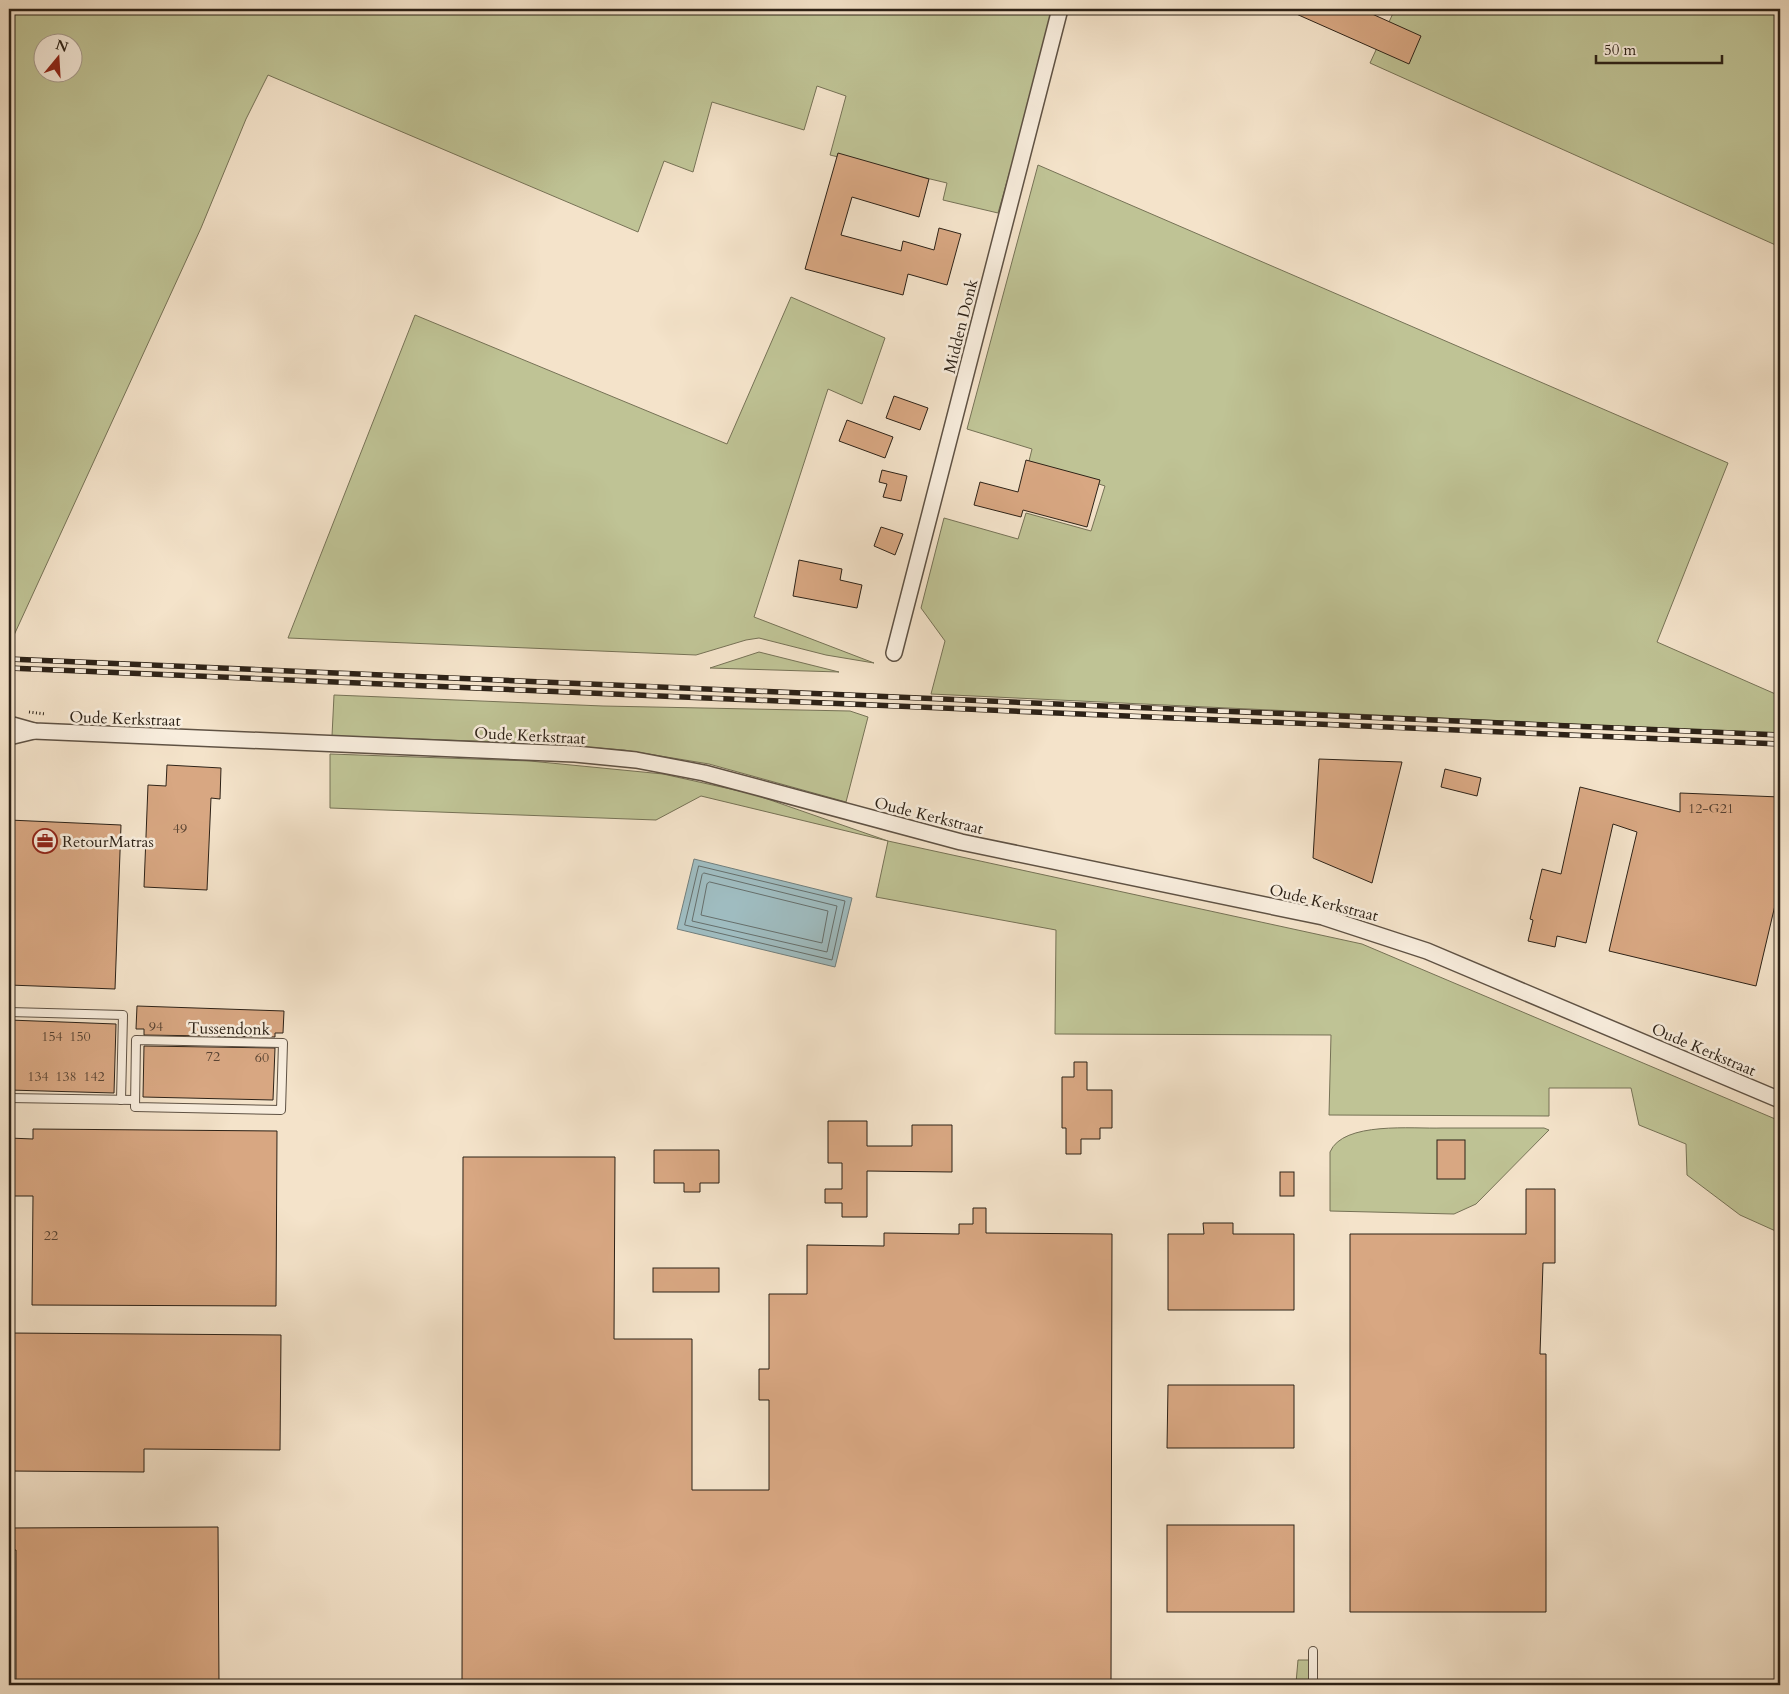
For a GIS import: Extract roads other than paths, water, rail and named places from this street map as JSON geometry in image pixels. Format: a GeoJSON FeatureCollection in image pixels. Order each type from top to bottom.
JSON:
{"type":"FeatureCollection","features":[{"type":"Feature","properties":{"kind":"street","name":"Midden Donk"},"geometry":{"type":"LineString","coordinates":[[894,653],[1060,9]]}},
{"type":"Feature","properties":{"kind":"street","name":"Oude Kerkstraat"},"geometry":{"type":"LineString","coordinates":[[9,724],[34,731],[575,754],[636,760],[704,773],[961,842],[1323,917],[1426,951],[1780,1100]]}},
{"type":"Feature","properties":{"kind":"street","name":"Oude Kerkstraat"},"geometry":{"type":"LineString","coordinates":[[9,737],[34,731]]}},
{"type":"Feature","properties":{"kind":"lane"},"geometry":{"type":"LineString","coordinates":[[9,1012],[123,1015],[121,1100]]}},
{"type":"Feature","properties":{"kind":"lane","name":"Tussendonk"},"geometry":{"type":"LineString","coordinates":[[136,1040],[283,1043],[282,1110],[135,1107],[135,1100],[136,1040]]}},
{"type":"Feature","properties":{"kind":"lane","name":"Tussendonk"},"geometry":{"type":"LineString","coordinates":[[9,1098],[135,1100]]}},
{"type":"Feature","properties":{"kind":"lane"},"geometry":{"type":"LineString","coordinates":[[1313,1651],[1313,1685]]}},
{"type":"Feature","properties":{"kind":"water"},"geometry":{"type":"Polygon","coordinates":[[[694,859],[852,898],[835,967],[677,929],[694,859]]]}},
{"type":"Feature","properties":{"kind":"railway"},"geometry":{"type":"LineString","coordinates":[[9,659],[1780,735]]}},
{"type":"Feature","properties":{"kind":"railway"},"geometry":{"type":"LineString","coordinates":[[9,668],[1780,744]]}},
{"type":"Feature","properties":{"kind":"place","name":"RetourMatras"},"geometry":{"type":"Point","coordinates":[45,841]}}]}
